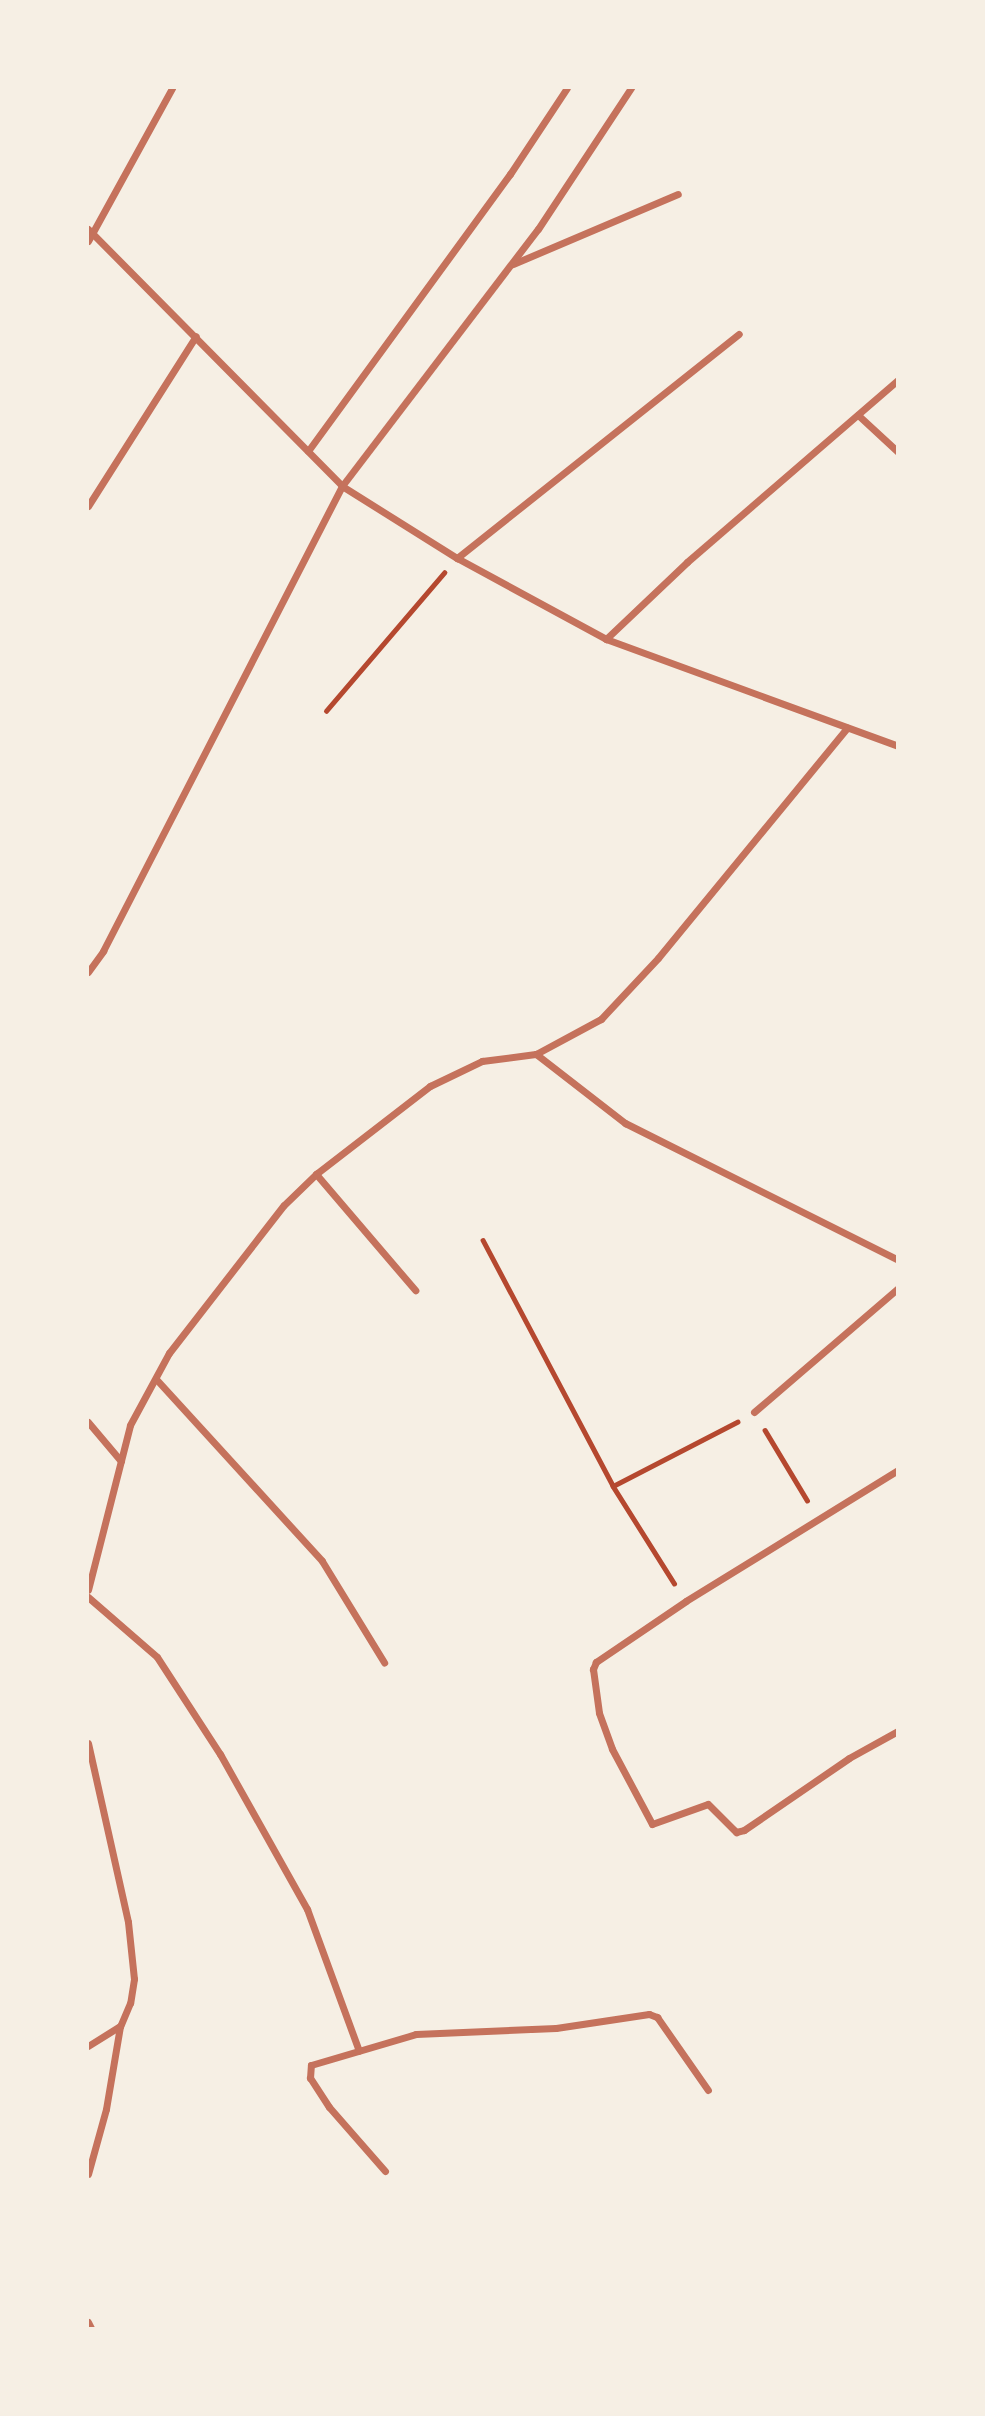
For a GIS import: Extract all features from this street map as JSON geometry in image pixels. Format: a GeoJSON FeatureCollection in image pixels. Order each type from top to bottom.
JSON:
{"type":"FeatureCollection","features":[{"type":"Feature","properties":{"kind":"street"},"geometry":{"type":"LineString","coordinates":[[88,241],[90,231],[172,88]]}},
{"type":"Feature","properties":{"kind":"street"},"geometry":{"type":"LineString","coordinates":[[308,451],[510,174],[567,88]]}},
{"type":"Feature","properties":{"kind":"street"},"geometry":{"type":"LineString","coordinates":[[88,972],[103,951],[342,486],[513,264],[631,88]]}},
{"type":"Feature","properties":{"kind":"street"},"geometry":{"type":"LineString","coordinates":[[513,264],[678,194]]}},
{"type":"Feature","properties":{"kind":"street"},"geometry":{"type":"LineString","coordinates":[[90,231],[342,486],[457,558],[606,639],[897,744]]}},
{"type":"Feature","properties":{"kind":"street"},"geometry":{"type":"LineString","coordinates":[[457,558],[739,334]]}},
{"type":"Feature","properties":{"kind":"street"},"geometry":{"type":"LineString","coordinates":[[88,506],[196,336]]}},
{"type":"Feature","properties":{"kind":"street"},"geometry":{"type":"LineString","coordinates":[[606,639],[898,380]]}},
{"type":"Feature","properties":{"kind":"street"},"geometry":{"type":"LineString","coordinates":[[858,415],[898,452]]}},
{"type":"Feature","properties":{"kind":"street"},"geometry":{"type":"LineString","coordinates":[[88,1590],[130,1425],[156,1378],[208,1298],[284,1205],[316,1174],[430,1086],[482,1061],[536,1054],[601,1019],[658,958],[847,728]]}},
{"type":"Feature","properties":{"kind":"street"},"geometry":{"type":"LineString","coordinates":[[536,1054],[625,1123],[898,1260]]}},
{"type":"Feature","properties":{"kind":"street"},"geometry":{"type":"LineString","coordinates":[[316,1174],[415,1290]]}},
{"type":"Feature","properties":{"kind":"street"},"geometry":{"type":"LineString","coordinates":[[754,1412],[898,1288]]}},
{"type":"Feature","properties":{"kind":"street"},"geometry":{"type":"LineString","coordinates":[[156,1378],[322,1562],[384,1662]]}},
{"type":"Feature","properties":{"kind":"street"},"geometry":{"type":"LineString","coordinates":[[88,1422],[121,1461]]}},
{"type":"Feature","properties":{"kind":"street"},"geometry":{"type":"LineString","coordinates":[[898,1470],[817,1516],[686,1601],[596,1662],[593,1669],[599,1713],[612,1749],[652,1824],[708,1804],[736,1832],[744,1830],[849,1758],[898,1731]]}},
{"type":"Feature","properties":{"kind":"street"},"geometry":{"type":"LineString","coordinates":[[88,1597],[157,1657],[220,1754],[307,1909],[359,2051]]}},
{"type":"Feature","properties":{"kind":"street"},"geometry":{"type":"LineString","coordinates":[[88,1743],[128,1922],[134,1979],[130,2003],[120,2026],[106,2109],[88,2174]]}},
{"type":"Feature","properties":{"kind":"street"},"geometry":{"type":"LineString","coordinates":[[385,2171],[329,2108],[310,2078],[311,2065],[416,2034],[556,2028],[649,2014],[657,2017],[708,2090]]}},
{"type":"Feature","properties":{"kind":"street"},"geometry":{"type":"LineString","coordinates":[[88,2046],[120,2026]]}},
{"type":"Feature","properties":{"kind":"street"},"geometry":{"type":"LineString","coordinates":[[88,2322],[91,2329]]}},
{"type":"Feature","properties":{"kind":"path"},"geometry":{"type":"LineString","coordinates":[[326,711],[457,558]]}},
{"type":"Feature","properties":{"kind":"path"},"geometry":{"type":"LineString","coordinates":[[483,1240],[613,1486],[686,1601]]}},
{"type":"Feature","properties":{"kind":"path"},"geometry":{"type":"LineString","coordinates":[[613,1486],[754,1412],[817,1516]]}}]}
